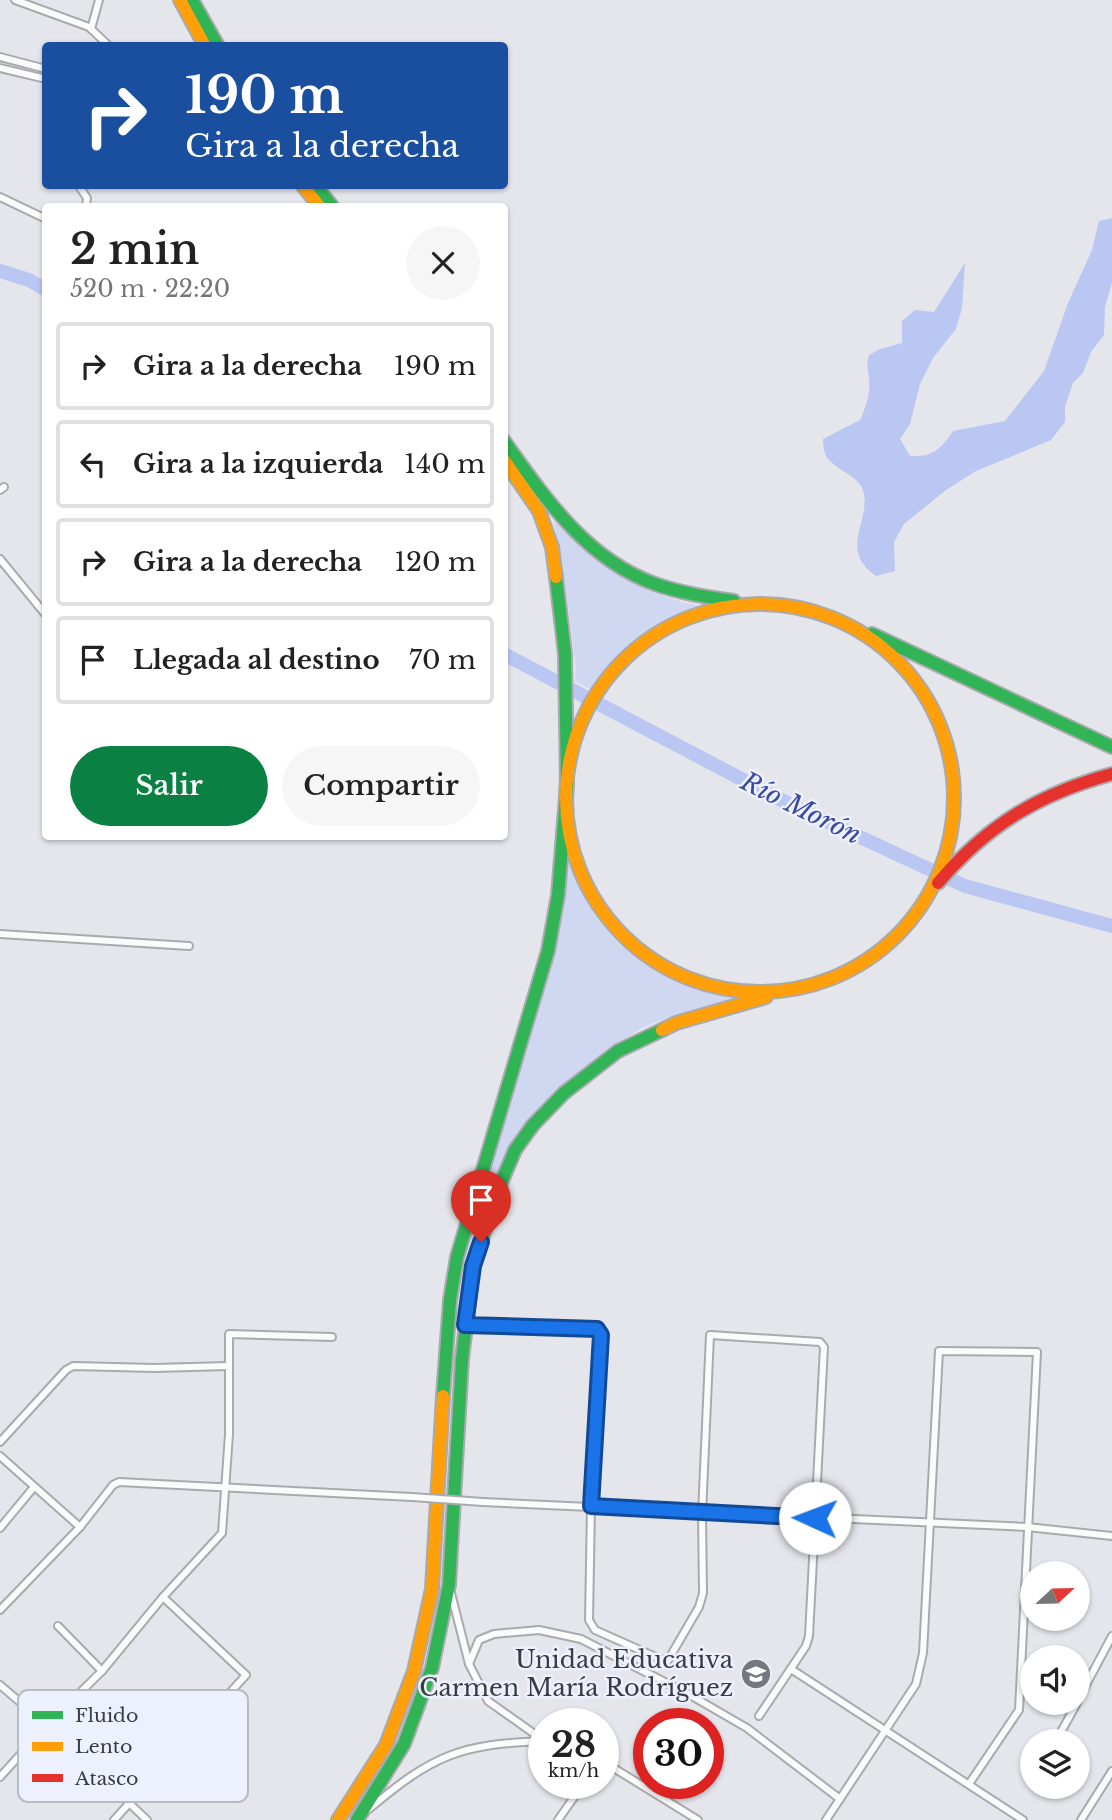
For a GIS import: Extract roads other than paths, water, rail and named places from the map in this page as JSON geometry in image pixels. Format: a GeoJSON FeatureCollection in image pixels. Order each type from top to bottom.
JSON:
{"type":"FeatureCollection","features":[{"type":"Feature","properties":{"kind":"highway"},"geometry":{"type":"LineString","coordinates":[[180,0],[203,42]]}},
{"type":"Feature","properties":{"kind":"highway"},"geometry":{"type":"LineString","coordinates":[[192,0],[216,42]]}},
{"type":"Feature","properties":{"kind":"highway"},"geometry":{"type":"LineString","coordinates":[[305,189],[317,203]]}},
{"type":"Feature","properties":{"kind":"highway"},"geometry":{"type":"LineString","coordinates":[[318,189],[330,203]]}},
{"type":"Feature","properties":{"kind":"highway"},"geometry":{"type":"LineString","coordinates":[[508,446],[565,522],[588,545],[623,571],[653,585],[690,595],[810,611],[872,635],[1112,747]]}},
{"type":"Feature","properties":{"kind":"highway"},"geometry":{"type":"LineString","coordinates":[[508,466],[535,503],[547,527],[552,547],[564,643],[569,832],[583,876],[607,917],[640,950],[680,974],[717,987],[755,992],[802,988]]}},
{"type":"Feature","properties":{"kind":"highway"},"geometry":{"type":"LineString","coordinates":[[338,1820],[386,1745],[414,1671],[432,1588],[446,1349],[457,1257],[548,951],[558,895],[571,754],[583,719],[613,671],[635,649],[674,624],[718,608],[764,604]]}},
{"type":"Feature","properties":{"kind":"highway"},"geometry":{"type":"LineString","coordinates":[[839,622],[866,637],[896,662],[921,692],[936,720],[948,757],[953,796],[945,867]]}},
{"type":"Feature","properties":{"kind":"highway"},"geometry":{"type":"LineString","coordinates":[[359,1818],[404,1744],[432,1668],[449,1585],[465,1325],[473,1266],[498,1190],[515,1150],[533,1125],[600,1062],[649,1034],[705,1013],[831,979],[872,956],[906,925],[945,867],[985,833],[1020,809],[1065,788],[1112,774]]}},
{"type":"Feature","properties":{"kind":"street"},"geometry":{"type":"LineString","coordinates":[[15,0],[90,29],[105,42]]}},
{"type":"Feature","properties":{"kind":"street"},"geometry":{"type":"LineString","coordinates":[[90,29],[99,0]]}},
{"type":"Feature","properties":{"kind":"street"},"geometry":{"type":"LineString","coordinates":[[0,57],[42,68]]}},
{"type":"Feature","properties":{"kind":"street"},"geometry":{"type":"LineString","coordinates":[[0,68],[42,78]]}},
{"type":"Feature","properties":{"kind":"street"},"geometry":{"type":"LineString","coordinates":[[0,197],[42,217]]}},
{"type":"Feature","properties":{"kind":"street"},"geometry":{"type":"LineString","coordinates":[[0,559],[42,610]]}},
{"type":"Feature","properties":{"kind":"street"},"geometry":{"type":"LineString","coordinates":[[0,934],[189,946]]}},
{"type":"Feature","properties":{"kind":"street"},"geometry":{"type":"LineString","coordinates":[[465,1325],[597,1329],[601,1335],[591,1506],[589,1620],[595,1630],[667,1662],[699,1607],[703,1593],[702,1514],[710,1335],[820,1342],[824,1347],[809,1636],[806,1646],[759,1716]]}},
{"type":"Feature","properties":{"kind":"street"},"geometry":{"type":"LineString","coordinates":[[83,1690],[222,1533],[229,1434],[229,1334],[332,1337]]}},
{"type":"Feature","properties":{"kind":"street"},"geometry":{"type":"LineString","coordinates":[[826,1820],[915,1684],[923,1653],[939,1351],[1037,1352],[1019,1710],[969,1784]]}},
{"type":"Feature","properties":{"kind":"street"},"geometry":{"type":"LineString","coordinates":[[0,1442],[73,1366],[228,1366]]}},
{"type":"Feature","properties":{"kind":"street"},"geometry":{"type":"LineString","coordinates":[[0,1457],[80,1527]]}},
{"type":"Feature","properties":{"kind":"street"},"geometry":{"type":"LineString","coordinates":[[0,1610],[80,1527],[98,1501],[119,1482],[702,1514],[1027,1527],[1112,1536]]}},
{"type":"Feature","properties":{"kind":"street"},"geometry":{"type":"LineString","coordinates":[[0,1528],[34,1488]]}},
{"type":"Feature","properties":{"kind":"street"},"geometry":{"type":"LineString","coordinates":[[359,1818],[421,1768],[443,1757],[468,1748],[500,1742],[544,1741],[488,1701],[469,1664],[449,1585]]}},
{"type":"Feature","properties":{"kind":"street"},"geometry":{"type":"LineString","coordinates":[[163,1597],[246,1675],[232,1690]]}},
{"type":"Feature","properties":{"kind":"street"},"geometry":{"type":"LineString","coordinates":[[58,1626],[102,1671]]}},
{"type":"Feature","properties":{"kind":"street"},"geometry":{"type":"LineString","coordinates":[[469,1664],[479,1640],[494,1634],[539,1630],[581,1639],[690,1695],[747,1728],[840,1799]]}},
{"type":"Feature","properties":{"kind":"street"},"geometry":{"type":"LineString","coordinates":[[1090,1677],[1112,1636]]}},
{"type":"Feature","properties":{"kind":"street"},"geometry":{"type":"LineString","coordinates":[[791,1669],[1023,1820]]}},
{"type":"Feature","properties":{"kind":"street"},"geometry":{"type":"LineString","coordinates":[[0,1685],[18,1700]]}},
{"type":"Feature","properties":{"kind":"street"},"geometry":{"type":"LineString","coordinates":[[0,1777],[18,1757]]}},
{"type":"Feature","properties":{"kind":"street"},"geometry":{"type":"LineString","coordinates":[[619,1771],[698,1820]]}},
{"type":"Feature","properties":{"kind":"street"},"geometry":{"type":"LineString","coordinates":[[1081,1820],[1112,1771]]}},
{"type":"Feature","properties":{"kind":"street"},"geometry":{"type":"LineString","coordinates":[[1104,1784],[1112,1789]]}},
{"type":"Feature","properties":{"kind":"street"},"geometry":{"type":"LineString","coordinates":[[558,1820],[573,1799]]}},
{"type":"Feature","properties":{"kind":"street"},"geometry":{"type":"LineString","coordinates":[[114,1820],[130,1803],[146,1820]]}},
{"type":"Feature","properties":{"kind":"water"},"geometry":{"type":"Polygon","coordinates":[[[1112,218],[1112,283],[1105,307],[1104,335],[1091,352],[1083,373],[1073,383],[1065,407],[1065,422],[1051,440],[976,471],[946,490],[904,524],[894,542],[895,571],[876,576],[859,557],[857,547],[864,505],[862,488],[830,461],[825,454],[823,441],[860,420],[869,394],[869,355],[902,343],[902,321],[915,310],[934,312],[965,263],[962,308],[956,329],[933,358],[920,384],[910,424],[900,439],[910,456],[925,455],[940,448],[953,431],[1005,421],[1044,371],[1068,303],[1092,250],[1099,221],[1112,218]]]}},
{"type":"Feature","properties":{"kind":"waterway","name":"Río Morón"},"geometry":{"type":"LineString","coordinates":[[0,271],[29,280],[42,288]]}},
{"type":"Feature","properties":{"kind":"waterway","name":"Río Morón"},"geometry":{"type":"LineString","coordinates":[[508,656],[785,802],[965,886],[1112,926]]}},
{"type":"Feature","properties":{"kind":"place","name":"Unidad Educativa Carmen María Rodríguez"},"geometry":{"type":"Point","coordinates":[756,1674]}}]}
